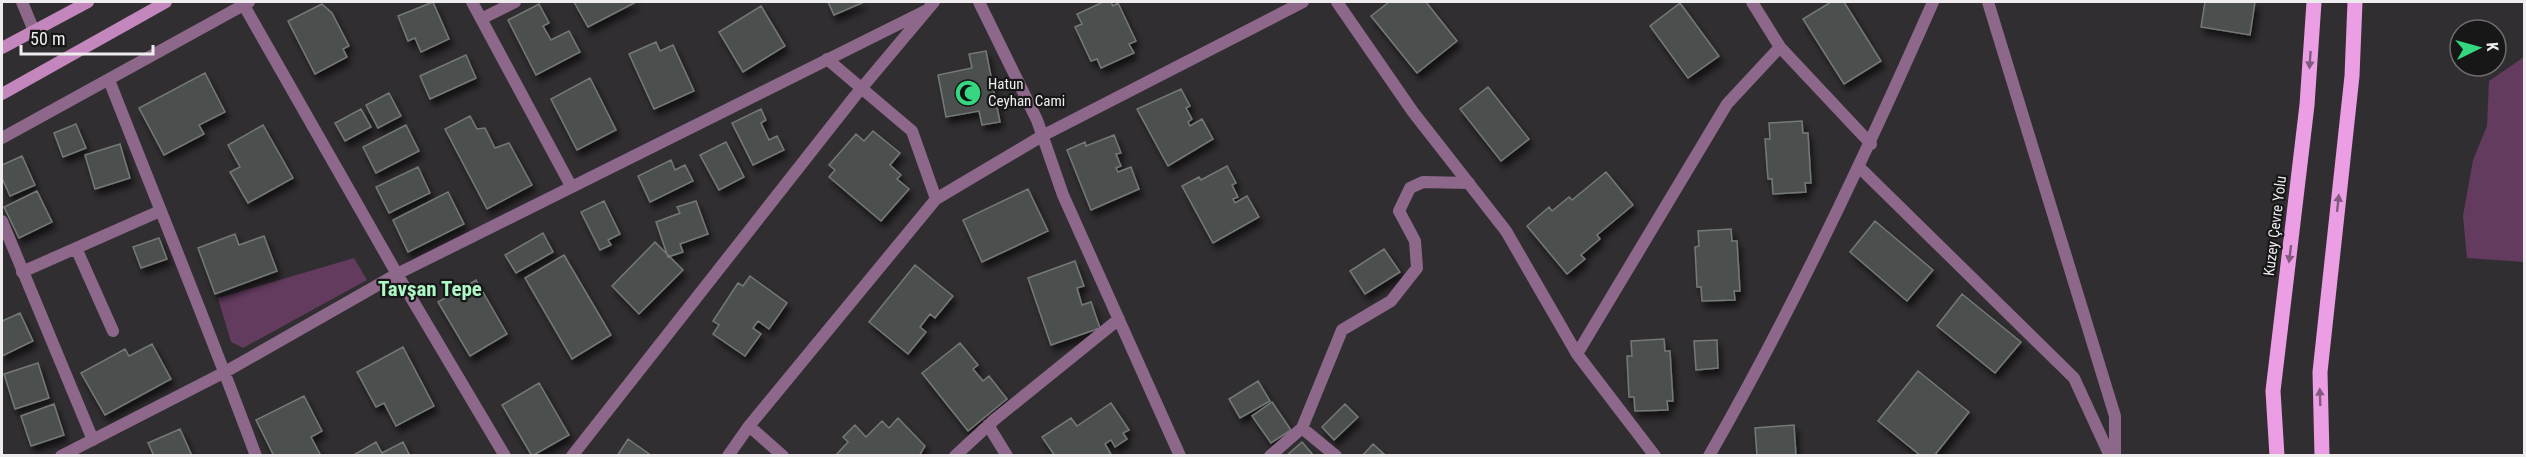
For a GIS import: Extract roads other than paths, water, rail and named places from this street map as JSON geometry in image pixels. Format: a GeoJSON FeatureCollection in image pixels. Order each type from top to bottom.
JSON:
{"type":"FeatureCollection","features":[{"type":"Feature","properties":{"kind":"main road","name":"Kuzey Çevre Yolu"},"geometry":{"type":"LineString","coordinates":[[2277,456],[2273,391],[2307,105],[2314,2]]}},
{"type":"Feature","properties":{"kind":"main road"},"geometry":{"type":"LineString","coordinates":[[2322,456],[2320,372],[2352,76],[2355,2]]}},
{"type":"Feature","properties":{"kind":"street"},"geometry":{"type":"LineString","coordinates":[[22,2],[34,31]]}},
{"type":"Feature","properties":{"kind":"street"},"geometry":{"type":"LineString","coordinates":[[2,48],[88,2]]}},
{"type":"Feature","properties":{"kind":"street"},"geometry":{"type":"LineString","coordinates":[[2,94],[166,2]]}},
{"type":"Feature","properties":{"kind":"street"},"geometry":{"type":"LineString","coordinates":[[472,2],[571,186]]}},
{"type":"Feature","properties":{"kind":"street"},"geometry":{"type":"LineString","coordinates":[[481,19],[515,2]]}},
{"type":"Feature","properties":{"kind":"street"},"geometry":{"type":"LineString","coordinates":[[572,456],[861,88],[934,2]]}},
{"type":"Feature","properties":{"kind":"street"},"geometry":{"type":"LineString","coordinates":[[979,2],[1042,136],[1063,195],[1180,456]]}},
{"type":"Feature","properties":{"kind":"street"},"geometry":{"type":"LineString","coordinates":[[728,456],[749,426],[936,199],[1042,136],[1303,2]]}},
{"type":"Feature","properties":{"kind":"street"},"geometry":{"type":"LineString","coordinates":[[1337,2],[1413,112],[1506,231],[1576,354],[1655,456]]}},
{"type":"Feature","properties":{"kind":"street"},"geometry":{"type":"LineString","coordinates":[[1752,2],[1780,47],[1871,144]]}},
{"type":"Feature","properties":{"kind":"street"},"geometry":{"type":"LineString","coordinates":[[1709,456],[1748,388],[1871,144],[1932,2]]}},
{"type":"Feature","properties":{"kind":"street"},"geometry":{"type":"LineString","coordinates":[[1988,2],[2115,416],[2115,456]]}},
{"type":"Feature","properties":{"kind":"street"},"geometry":{"type":"LineString","coordinates":[[2,138],[245,3],[499,454]]}},
{"type":"Feature","properties":{"kind":"street"},"geometry":{"type":"LineString","coordinates":[[61,456],[225,372],[397,274],[924,11]]}},
{"type":"Feature","properties":{"kind":"street"},"geometry":{"type":"LineString","coordinates":[[1576,354],[1727,104],[1780,47]]}},
{"type":"Feature","properties":{"kind":"street"},"geometry":{"type":"LineString","coordinates":[[827,59],[912,131],[936,199]]}},
{"type":"Feature","properties":{"kind":"street"},"geometry":{"type":"LineString","coordinates":[[110,80],[160,211],[192,285],[256,456]]}},
{"type":"Feature","properties":{"kind":"street"},"geometry":{"type":"LineString","coordinates":[[1859,166],[2074,378],[2110,456]]}},
{"type":"Feature","properties":{"kind":"street"},"geometry":{"type":"LineString","coordinates":[[1270,456],[1302,428],[1342,330],[1390,301],[1417,268],[1415,241],[1399,211],[1410,188],[1423,182],[1469,183]]}},
{"type":"Feature","properties":{"kind":"street"},"geometry":{"type":"LineString","coordinates":[[22,272],[160,211]]}},
{"type":"Feature","properties":{"kind":"street"},"geometry":{"type":"LineString","coordinates":[[2,221],[93,440]]}},
{"type":"Feature","properties":{"kind":"street"},"geometry":{"type":"LineString","coordinates":[[76,248],[113,331]]}},
{"type":"Feature","properties":{"kind":"street"},"geometry":{"type":"LineString","coordinates":[[955,456],[988,425],[1119,319]]}},
{"type":"Feature","properties":{"kind":"street"},"geometry":{"type":"LineString","coordinates":[[988,425],[1007,456]]}},
{"type":"Feature","properties":{"kind":"street"},"geometry":{"type":"LineString","coordinates":[[749,426],[783,456]]}},
{"type":"Feature","properties":{"kind":"street"},"geometry":{"type":"LineString","coordinates":[[1302,428],[1336,456]]}},
{"type":"Feature","properties":{"kind":"place","name":"Hatun Ceyhan Cami"},"geometry":{"type":"Point","coordinates":[968,93]}},
{"type":"Feature","properties":{"kind":"district","name":"Tavşan Tepe"},"geometry":{"type":"Point","coordinates":[430,289]}}]}
